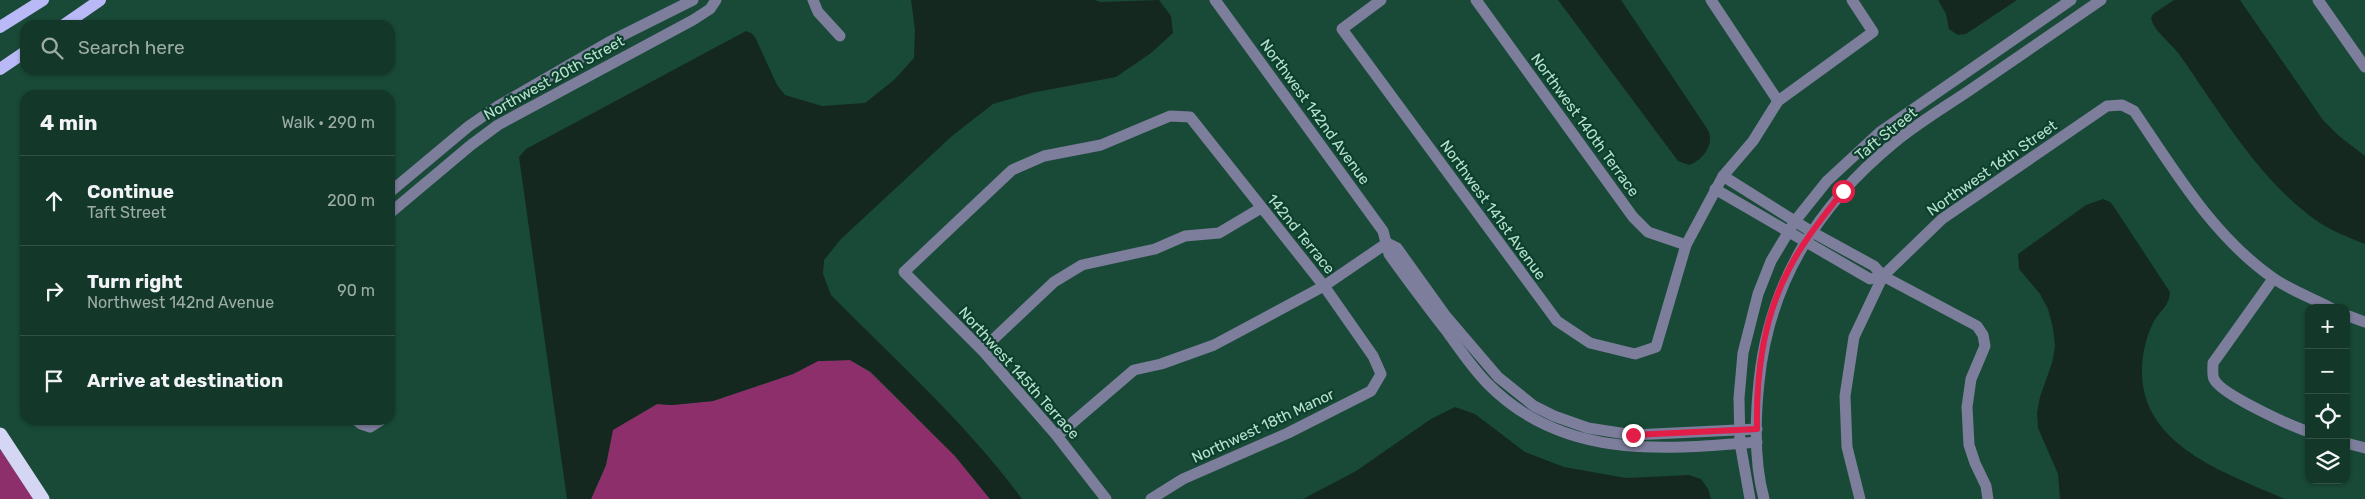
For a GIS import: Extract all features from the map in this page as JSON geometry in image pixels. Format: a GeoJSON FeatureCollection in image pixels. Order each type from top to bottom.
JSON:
{"type":"FeatureCollection","features":[{"type":"Feature","properties":{"kind":"highway"},"geometry":{"type":"LineString","coordinates":[[0,435],[42,499]]}},
{"type":"Feature","properties":{"kind":"main road"},"geometry":{"type":"LineString","coordinates":[[0,27],[43,0]]}},
{"type":"Feature","properties":{"kind":"main road"},"geometry":{"type":"LineString","coordinates":[[71,20],[100,0]]}},
{"type":"Feature","properties":{"kind":"main road"},"geometry":{"type":"LineString","coordinates":[[0,69],[20,55]]}},
{"type":"Feature","properties":{"kind":"street","name":"Northwest 20th Street"},"geometry":{"type":"LineString","coordinates":[[395,188],[469,126],[498,106],[603,46],[693,0]]}},
{"type":"Feature","properties":{"kind":"street","name":"Northwest 20th Street"},"geometry":{"type":"LineString","coordinates":[[395,209],[471,145],[498,125],[692,20],[710,9],[716,0]]}},
{"type":"Feature","properties":{"kind":"street"},"geometry":{"type":"LineString","coordinates":[[813,0],[818,12],[840,36]]}},
{"type":"Feature","properties":{"kind":"street","name":"Northwest 142nd Avenue"},"geometry":{"type":"LineString","coordinates":[[1215,0],[1383,231],[1388,243],[1388,254],[1476,372],[1504,399],[1527,415],[1562,433],[1602,444],[1646,447],[1757,442]]}},
{"type":"Feature","properties":{"kind":"street","name":"Northwest 141st Avenue"},"geometry":{"type":"LineString","coordinates":[[1381,0],[1342,29],[1557,321],[1590,344],[1635,354],[1656,347],[1686,245]]}},
{"type":"Feature","properties":{"kind":"street","name":"Northwest 140th Terrace"},"geometry":{"type":"LineString","coordinates":[[1476,0],[1633,217],[1648,232],[1686,245]]}},
{"type":"Feature","properties":{"kind":"street"},"geometry":{"type":"LineString","coordinates":[[1711,0],[1778,101]]}},
{"type":"Feature","properties":{"kind":"street"},"geometry":{"type":"LineString","coordinates":[[1686,245],[1723,176],[1753,141],[1778,101],[1873,32],[1852,0]]}},
{"type":"Feature","properties":{"kind":"street","name":"Taft Street"},"geometry":{"type":"LineString","coordinates":[[1740,443],[1739,398],[1743,353],[1751,318],[1771,261],[1795,221],[1826,181],[1880,132],[2071,0]]}},
{"type":"Feature","properties":{"kind":"street","name":"Taft Street"},"geometry":{"type":"LineString","coordinates":[[1757,442],[1757,404],[1761,360],[1768,325],[1788,270],[1812,232],[1843,191],[1896,142],[2101,0]]}},
{"type":"Feature","properties":{"kind":"street"},"geometry":{"type":"LineString","coordinates":[[2318,0],[2363,60]]}},
{"type":"Feature","properties":{"kind":"street","name":"Northwest 16th Street"},"geometry":{"type":"LineString","coordinates":[[1860,499],[1847,448],[1845,396],[1854,337],[1883,276],[1942,219],[2107,106],[2122,105],[2134,111],[2205,213],[2238,248],[2273,278]]}},
{"type":"Feature","properties":{"kind":"street","name":"142nd Terrace"},"geometry":{"type":"LineString","coordinates":[[904,272],[1012,170],[1044,156],[1101,145],[1170,116],[1190,117],[1324,286],[1373,356],[1381,374]]}},
{"type":"Feature","properties":{"kind":"street"},"geometry":{"type":"LineString","coordinates":[[1723,176],[1812,232],[1874,266],[1883,276],[1977,326],[1983,335],[1985,346],[1971,379],[1967,407],[1970,445],[1988,497]]}},
{"type":"Feature","properties":{"kind":"street"},"geometry":{"type":"LineString","coordinates":[[1716,189],[1805,243],[1870,279],[1883,276]]}},
{"type":"Feature","properties":{"kind":"street"},"geometry":{"type":"LineString","coordinates":[[982,350],[1054,282],[1082,264],[1155,248],[1185,236],[1218,233],[1261,208]]}},
{"type":"Feature","properties":{"kind":"street"},"geometry":{"type":"LineString","coordinates":[[1057,436],[1134,370],[1161,364],[1214,345],[1324,286],[1388,243]]}},
{"type":"Feature","properties":{"kind":"street","name":"Northwest 142nd Avenue"},"geometry":{"type":"LineString","coordinates":[[1388,243],[1397,248],[1445,315],[1486,364],[1508,386],[1534,406],[1572,423],[1626,434],[1757,429]]}},
{"type":"Feature","properties":{"kind":"street","name":"Northwest 145th Terrace"},"geometry":{"type":"LineString","coordinates":[[904,272],[982,350],[1057,436],[1106,499]]}},
{"type":"Feature","properties":{"kind":"street"},"geometry":{"type":"LineString","coordinates":[[2305,430],[2268,414],[2224,390],[2214,379],[2213,363],[2273,278],[2323,304]]}},
{"type":"Feature","properties":{"kind":"street"},"geometry":{"type":"LineString","coordinates":[[2350,316],[2365,322]]}},
{"type":"Feature","properties":{"kind":"street","name":"Northwest 18th Manor"},"geometry":{"type":"LineString","coordinates":[[1151,499],[1183,478],[1288,433],[1371,391],[1381,374]]}},
{"type":"Feature","properties":{"kind":"street"},"geometry":{"type":"LineString","coordinates":[[1757,442],[1760,484],[1764,499]]}},
{"type":"Feature","properties":{"kind":"street"},"geometry":{"type":"LineString","coordinates":[[1740,443],[1750,499]]}},
{"type":"Feature","properties":{"kind":"street"},"geometry":{"type":"LineString","coordinates":[[2350,443],[2365,448]]}},
{"type":"Feature","properties":{"kind":"shaded area"},"geometry":{"type":"Polygon","coordinates":[[[911,0],[1094,0],[1101,2],[1159,0],[1171,16],[1173,33],[1151,53],[1116,77],[1031,93],[993,104],[952,136],[841,239],[824,260],[823,274],[831,295],[955,419],[1001,471],[1022,499],[990,499],[955,456],[871,372],[850,360],[818,361],[793,374],[713,401],[672,405],[657,404],[613,430],[606,465],[591,499],[567,499],[519,157],[526,149],[746,31],[755,37],[777,85],[785,95],[822,106],[865,103],[894,80],[914,58],[915,30],[911,0]]]}},
{"type":"Feature","properties":{"kind":"shaded area"},"geometry":{"type":"Polygon","coordinates":[[[1558,0],[1621,0],[1708,130],[1710,135],[1709,146],[1699,159],[1689,165],[1678,161],[1558,0]]]}},
{"type":"Feature","properties":{"kind":"shaded area"},"geometry":{"type":"Polygon","coordinates":[[[1938,0],[2017,0],[1966,34],[1958,35],[1949,29],[1946,14],[1938,0]]]}},
{"type":"Feature","properties":{"kind":"shaded area"},"geometry":{"type":"Polygon","coordinates":[[[2174,0],[2240,0],[2323,120],[2339,136],[2365,156],[2365,244],[2342,235],[2320,223],[2298,206],[2260,168],[2227,124],[2178,52],[2153,23],[2151,18],[2153,14],[2174,0]]]}},
{"type":"Feature","properties":{"kind":"shaded area"},"geometry":{"type":"Polygon","coordinates":[[[2103,199],[2110,202],[2114,207],[2170,292],[2167,304],[2152,325],[2144,350],[2142,381],[2150,408],[2164,429],[2183,448],[2233,476],[2285,499],[2060,499],[2058,474],[2038,428],[2037,412],[2040,397],[2052,363],[2055,346],[2053,328],[2048,309],[2040,294],[2019,269],[2018,254],[2086,205],[2103,199]]]}},
{"type":"Feature","properties":{"kind":"shaded area"},"geometry":{"type":"Polygon","coordinates":[[[850,360],[870,372],[955,456],[990,499],[591,499],[606,465],[612,430],[657,404],[672,405],[713,401],[793,374],[818,361],[850,360]]]}},
{"type":"Feature","properties":{"kind":"shaded area"},"geometry":{"type":"Polygon","coordinates":[[[1455,407],[1475,414],[1525,452],[1564,467],[1626,478],[1689,475],[1701,479],[1708,489],[1711,499],[1303,499],[1356,471],[1431,419],[1455,407]]]}},
{"type":"Feature","properties":{"kind":"shaded area"},"geometry":{"type":"Polygon","coordinates":[[[0,449],[34,499],[0,499],[0,449]]]}},
{"type":"Feature","properties":{"kind":"route"},"geometry":{"type":"LineString","coordinates":[[1633,435],[1757,429],[1761,360],[1768,325],[1776,302],[1788,270],[1812,232],[1843,191]]}}]}
